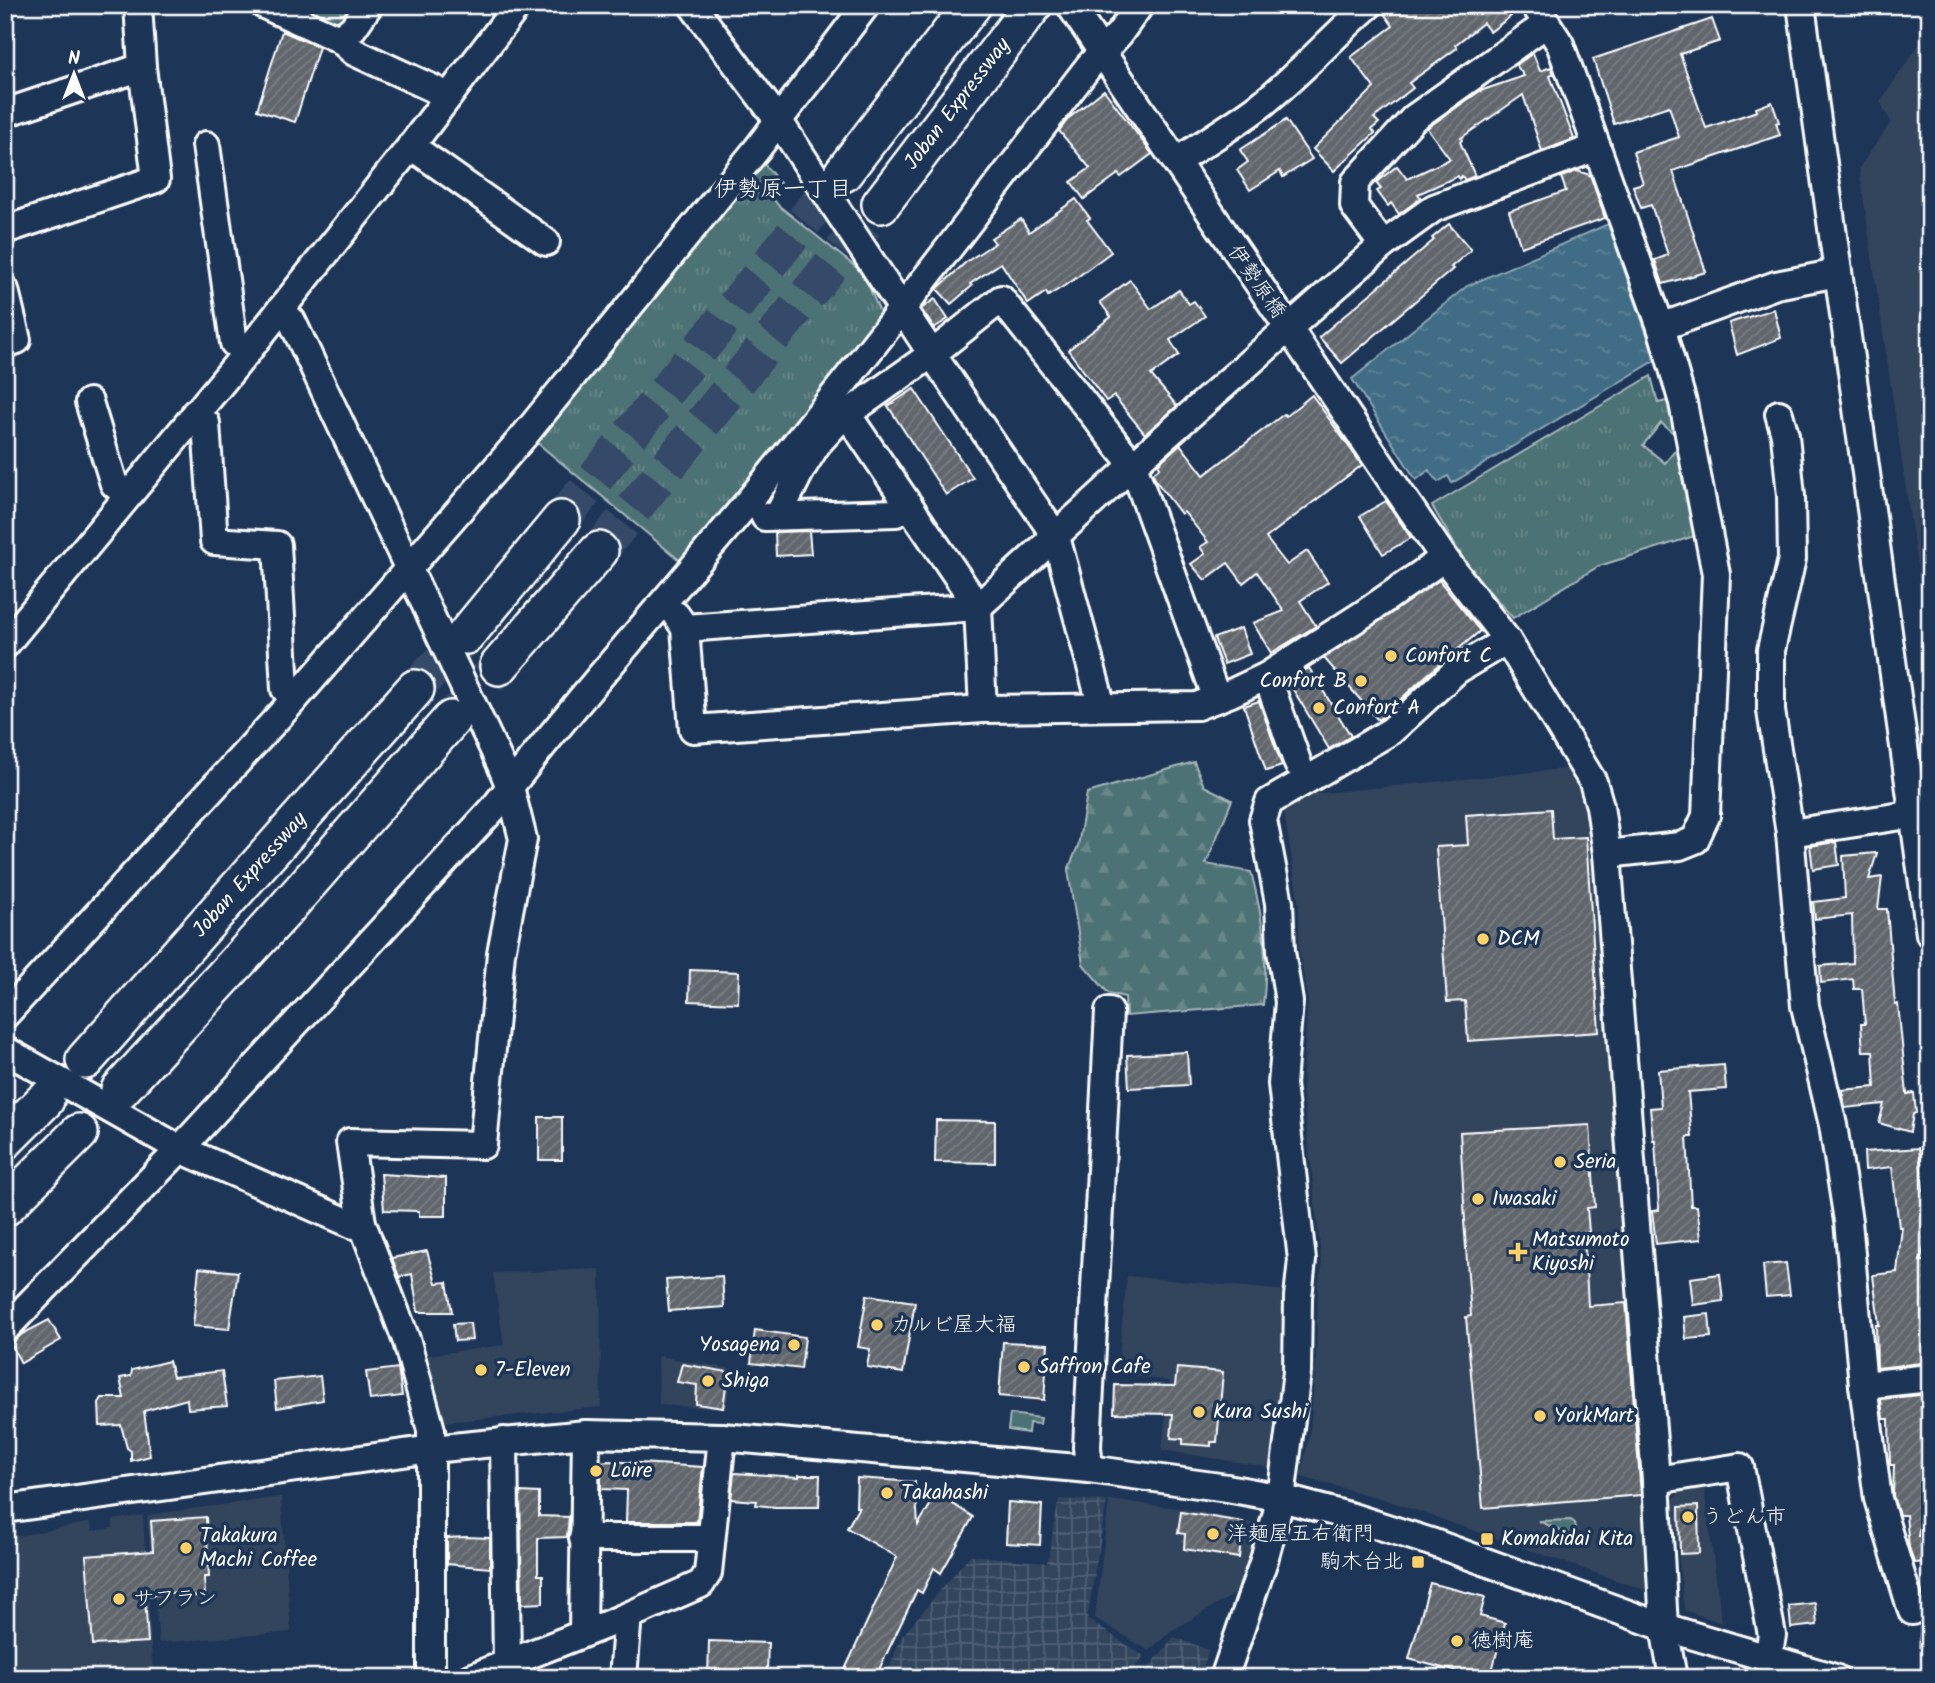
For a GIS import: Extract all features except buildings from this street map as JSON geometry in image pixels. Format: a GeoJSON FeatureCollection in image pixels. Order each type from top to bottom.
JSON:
{"type":"FeatureCollection","features":[{"type":"Feature","properties":{"kind":"highway"},"geometry":{"type":"LineString","coordinates":[[843,173],[972,5]]}},
{"type":"Feature","properties":{"kind":"highway","name":"Joban Expressway"},"geometry":{"type":"LineString","coordinates":[[881,204],[1033,5]]}},
{"type":"Feature","properties":{"kind":"highway"},"geometry":{"type":"LineString","coordinates":[[466,635],[561,520]]}},
{"type":"Feature","properties":{"kind":"highway"},"geometry":{"type":"LineString","coordinates":[[499,666],[599,551]]}},
{"type":"Feature","properties":{"kind":"highway","name":"Joban Expressway"},"geometry":{"type":"LineString","coordinates":[[85,1060],[415,689]]}},
{"type":"Feature","properties":{"kind":"highway"},"geometry":{"type":"LineString","coordinates":[[120,1090],[283,912],[451,720]]}},
{"type":"Feature","properties":{"kind":"highway"},"geometry":{"type":"LineString","coordinates":[[5,1140],[45,1100]]}},
{"type":"Feature","properties":{"kind":"highway"},"geometry":{"type":"LineString","coordinates":[[5,1207],[79,1133]]}},
{"type":"Feature","properties":{"kind":"street"},"geometry":{"type":"LineString","coordinates":[[5,230],[156,180],[142,67],[138,5]]}},
{"type":"Feature","properties":{"kind":"street"},"geometry":{"type":"LineString","coordinates":[[264,5],[339,39],[354,52],[434,89],[447,98]]}},
{"type":"Feature","properties":{"kind":"street"},"geometry":{"type":"LineString","coordinates":[[339,39],[353,28],[369,5]]}},
{"type":"Feature","properties":{"kind":"street"},"geometry":{"type":"LineString","coordinates":[[5,645],[247,352],[411,146],[518,5]]}},
{"type":"Feature","properties":{"kind":"street"},"geometry":{"type":"LineString","coordinates":[[692,5],[778,120],[1056,537],[1102,706]]}},
{"type":"Feature","properties":{"kind":"street","name":"伊勢原橋"},"geometry":{"type":"LineString","coordinates":[[1070,5],[1444,558],[1507,639],[1593,782],[1600,806],[1607,854],[1656,1480],[1664,1627],[1673,1678]]}},
{"type":"Feature","properties":{"kind":"street"},"geometry":{"type":"LineString","coordinates":[[778,516],[837,408],[903,309],[1140,5]]}},
{"type":"Feature","properties":{"kind":"street"},"geometry":{"type":"LineString","coordinates":[[1177,161],[1260,106],[1368,5]]}},
{"type":"Feature","properties":{"kind":"street"},"geometry":{"type":"LineString","coordinates":[[1801,5],[1930,934]]}},
{"type":"Feature","properties":{"kind":"street"},"geometry":{"type":"LineString","coordinates":[[5,1015],[385,599],[409,567],[524,436],[778,120],[851,12]]}},
{"type":"Feature","properties":{"kind":"street"},"geometry":{"type":"LineString","coordinates":[[1383,245],[1354,206],[1355,182],[1415,118],[1541,14],[1560,44],[1661,327],[1683,403],[1716,574],[1706,816],[1695,840],[1680,846],[1607,854]]}},
{"type":"Feature","properties":{"kind":"street"},"geometry":{"type":"LineString","coordinates":[[5,113],[142,67]]}},
{"type":"Feature","properties":{"kind":"street"},"geometry":{"type":"LineString","coordinates":[[206,145],[234,343],[247,352]]}},
{"type":"Feature","properties":{"kind":"street"},"geometry":{"type":"LineString","coordinates":[[411,146],[546,242]]}},
{"type":"Feature","properties":{"kind":"street"},"geometry":{"type":"LineString","coordinates":[[685,628],[978,607],[1133,465],[1383,245],[1434,208],[1597,147]]}},
{"type":"Feature","properties":{"kind":"street"},"geometry":{"type":"LineString","coordinates":[[1661,327],[1776,285],[1838,273]]}},
{"type":"Feature","properties":{"kind":"street"},"geometry":{"type":"LineString","coordinates":[[5,290],[17,340],[5,344]]}},
{"type":"Feature","properties":{"kind":"street"},"geometry":{"type":"LineString","coordinates":[[5,1329],[180,1149],[493,809],[742,509],[837,408],[932,354],[1001,299],[1133,465],[1217,699]]}},
{"type":"Feature","properties":{"kind":"street"},"geometry":{"type":"LineString","coordinates":[[280,310],[292,321],[409,567],[510,787],[523,839],[501,954],[483,1145],[350,1142],[362,1223],[407,1342],[428,1419],[432,1449],[431,1678]]}},
{"type":"Feature","properties":{"kind":"street"},"geometry":{"type":"LineString","coordinates":[[89,402],[114,484],[128,495]]}},
{"type":"Feature","properties":{"kind":"street"},"geometry":{"type":"LineString","coordinates":[[837,408],[909,505],[978,607],[983,709]]}},
{"type":"Feature","properties":{"kind":"street"},"geometry":{"type":"LineString","coordinates":[[195,413],[206,423],[214,541],[277,545],[285,689],[294,700]]}},
{"type":"Feature","properties":{"kind":"street"},"geometry":{"type":"LineString","coordinates":[[1779,414],[1785,435],[1791,496],[1792,559],[1771,650],[1771,711],[1790,833],[1805,1006],[1833,1125],[1848,1221],[1863,1385],[1878,1499],[1912,1611]]}},
{"type":"Feature","properties":{"kind":"street"},"geometry":{"type":"LineString","coordinates":[[742,509],[754,518],[896,513],[909,505]]}},
{"type":"Feature","properties":{"kind":"street"},"geometry":{"type":"LineString","coordinates":[[665,599],[685,628],[693,729],[983,709],[1197,706],[1267,676],[1375,607],[1444,558]]}},
{"type":"Feature","properties":{"kind":"street"},"geometry":{"type":"LineString","coordinates":[[1224,1678],[1273,1531],[1281,1498],[1297,1372],[1298,1297],[1302,1260],[1282,1084],[1289,1002],[1281,951],[1279,903],[1263,820],[1269,802],[1391,731],[1457,670],[1507,639]]}},
{"type":"Feature","properties":{"kind":"street"},"geometry":{"type":"LineString","coordinates":[[1267,676],[1298,764]]}},
{"type":"Feature","properties":{"kind":"street"},"geometry":{"type":"LineString","coordinates":[[1790,833],[1915,814]]}},
{"type":"Feature","properties":{"kind":"street"},"geometry":{"type":"LineString","coordinates":[[1089,1469],[1087,1447],[1109,1011]]}},
{"type":"Feature","properties":{"kind":"street"},"geometry":{"type":"LineString","coordinates":[[5,1050],[180,1149],[354,1226],[362,1223]]}},
{"type":"Feature","properties":{"kind":"street"},"geometry":{"type":"LineString","coordinates":[[1863,1385],[1930,1378]]}},
{"type":"Feature","properties":{"kind":"street"},"geometry":{"type":"LineString","coordinates":[[5,1509],[432,1449],[586,1434],[722,1437],[1089,1469],[1227,1488],[1281,1498],[1349,1516],[1434,1543],[1664,1627],[1835,1678]]}},
{"type":"Feature","properties":{"kind":"street"},"geometry":{"type":"LineString","coordinates":[[583,1632],[586,1434]]}},
{"type":"Feature","properties":{"kind":"street"},"geometry":{"type":"LineString","coordinates":[[470,1678],[701,1584],[708,1573],[722,1437]]}},
{"type":"Feature","properties":{"kind":"street"},"geometry":{"type":"LineString","coordinates":[[504,1441],[507,1665]]}},
{"type":"Feature","properties":{"kind":"street"},"geometry":{"type":"LineString","coordinates":[[1656,1480],[1740,1467],[1772,1635],[1768,1658]]}},
{"type":"Feature","properties":{"kind":"street"},"geometry":{"type":"LineString","coordinates":[[583,1538],[711,1538]]}},
{"type":"Feature","properties":{"kind":"street"},"geometry":{"type":"LineString","coordinates":[[623,1618],[627,1626],[623,1678]]}},
{"type":"Feature","properties":{"kind":"shaded area"},"geometry":{"type":"Polygon","coordinates":[[[1930,28],[1930,654],[1859,168],[1891,122],[1880,102],[1930,28]]]}},
{"type":"Feature","properties":{"kind":"shaded area"},"geometry":{"type":"Polygon","coordinates":[[[1573,768],[1590,806],[1656,1592],[1386,1500],[1301,1477],[1310,1431],[1318,1283],[1322,1265],[1302,1087],[1308,1000],[1299,949],[1299,905],[1284,812],[1288,804],[1303,795],[1573,768]]]}},
{"type":"Feature","properties":{"kind":"shaded area"},"geometry":{"type":"Polygon","coordinates":[[[600,1269],[601,1407],[436,1423],[421,1356],[504,1345],[493,1273],[600,1269]]]}},
{"type":"Feature","properties":{"kind":"shaded area"},"geometry":{"type":"Polygon","coordinates":[[[1127,1276],[1287,1291],[1278,1464],[1273,1468],[1162,1450],[1170,1381],[1117,1374],[1127,1276]]]}},
{"type":"Feature","properties":{"kind":"shaded area"},"geometry":{"type":"Polygon","coordinates":[[[658,1356],[733,1369],[726,1409],[659,1405],[658,1356]]]}},
{"type":"Feature","properties":{"kind":"shaded area"},"geometry":{"type":"Polygon","coordinates":[[[1704,1487],[1722,1623],[1684,1610],[1673,1499],[1683,1490],[1704,1487]]]}},
{"type":"Feature","properties":{"kind":"shaded area"},"geometry":{"type":"Polygon","coordinates":[[[281,1497],[291,1632],[159,1643],[147,1515],[281,1497]]]}},
{"type":"Feature","properties":{"kind":"shaded area"},"geometry":{"type":"Polygon","coordinates":[[[1059,1499],[1107,1501],[1087,1619],[1144,1656],[1127,1678],[885,1678],[902,1636],[970,1555],[1047,1563],[1059,1499]]]}},
{"type":"Feature","properties":{"kind":"shaded area"},"geometry":{"type":"Polygon","coordinates":[[[1109,1500],[1187,1509],[1252,1523],[1258,1537],[1235,1594],[1171,1631],[1149,1651],[1095,1618],[1109,1500]]]}},
{"type":"Feature","properties":{"kind":"shaded area"},"geometry":{"type":"Polygon","coordinates":[[[143,1515],[153,1678],[9,1678],[13,1537],[91,1522],[92,1531],[113,1528],[113,1520],[143,1515]]]}},
{"type":"Feature","properties":{"kind":"shaded area"},"geometry":{"type":"Polygon","coordinates":[[[1174,1637],[1209,1650],[1200,1678],[1140,1678],[1174,1637]]]}},
{"type":"Feature","properties":{"kind":"green space"},"geometry":{"type":"Polygon","coordinates":[[[296,5],[358,5],[346,22],[336,25],[296,5]]]}},
{"type":"Feature","properties":{"kind":"green space"},"geometry":{"type":"Polygon","coordinates":[[[764,164],[780,183],[769,193],[778,205],[863,273],[882,317],[683,563],[535,441],[764,164]]]}},
{"type":"Feature","properties":{"kind":"green space"},"geometry":{"type":"Polygon","coordinates":[[[1651,376],[1658,403],[1675,399],[1701,534],[1599,566],[1513,618],[1468,567],[1432,506],[1651,376]],[[1661,423],[1643,445],[1665,463],[1683,441],[1661,423]]]}},
{"type":"Feature","properties":{"kind":"green space"},"geometry":{"type":"Polygon","coordinates":[[[1194,762],[1204,786],[1232,800],[1206,864],[1251,872],[1264,938],[1263,1005],[1126,1016],[1125,997],[1108,993],[1083,964],[1068,870],[1078,846],[1087,793],[1194,762]]]}},
{"type":"Feature","properties":{"kind":"green space"},"geometry":{"type":"Polygon","coordinates":[[[1010,1414],[1041,1418],[1040,1424],[1029,1423],[1028,1433],[1008,1430],[1010,1414]]]}},
{"type":"Feature","properties":{"kind":"green space"},"geometry":{"type":"Polygon","coordinates":[[[1571,1520],[1575,1523],[1578,1539],[1539,1521],[1571,1520]]]}},
{"type":"Feature","properties":{"kind":"green space"},"geometry":{"type":"Polygon","coordinates":[[[1930,1611],[1930,1648],[1919,1647],[1921,1615],[1930,1611]]]}},
{"type":"Feature","properties":{"kind":"water"},"geometry":{"type":"Polygon","coordinates":[[[1608,224],[1656,360],[1452,483],[1448,476],[1438,482],[1429,470],[1416,480],[1352,379],[1467,286],[1608,224]]]}},
{"type":"Feature","properties":{"kind":"tunnel"},"geometry":{"type":"LineString","coordinates":[[561,520],[843,173]]}},
{"type":"Feature","properties":{"kind":"tunnel"},"geometry":{"type":"LineString","coordinates":[[599,551],[881,204]]}},
{"type":"Feature","properties":{"kind":"tunnel"},"geometry":{"type":"LineString","coordinates":[[415,689],[466,635]]}},
{"type":"Feature","properties":{"kind":"tunnel"},"geometry":{"type":"LineString","coordinates":[[451,720],[499,666]]}},
{"type":"Feature","properties":{"kind":"place","name":"Confort C"},"geometry":{"type":"Point","coordinates":[1391,656]}},
{"type":"Feature","properties":{"kind":"place","name":"Confort B"},"geometry":{"type":"Point","coordinates":[1361,681]}},
{"type":"Feature","properties":{"kind":"place","name":"Confort A"},"geometry":{"type":"Point","coordinates":[1319,708]}},
{"type":"Feature","properties":{"kind":"place","name":"DCM"},"geometry":{"type":"Point","coordinates":[1483,939]}},
{"type":"Feature","properties":{"kind":"place","name":"Seria"},"geometry":{"type":"Point","coordinates":[1560,1162]}},
{"type":"Feature","properties":{"kind":"place","name":"Iwasaki"},"geometry":{"type":"Point","coordinates":[1478,1199]}},
{"type":"Feature","properties":{"kind":"place","name":"Matsumoto Kiyoshi"},"geometry":{"type":"Point","coordinates":[1518,1252]}},
{"type":"Feature","properties":{"kind":"place","name":"カルビ屋大福"},"geometry":{"type":"Point","coordinates":[877,1325]}},
{"type":"Feature","properties":{"kind":"place","name":"Yosagena"},"geometry":{"type":"Point","coordinates":[794,1345]}},
{"type":"Feature","properties":{"kind":"place","name":"Saffron Cafe"},"geometry":{"type":"Point","coordinates":[1024,1367]}},
{"type":"Feature","properties":{"kind":"place","name":"7-Eleven"},"geometry":{"type":"Point","coordinates":[481,1370]}},
{"type":"Feature","properties":{"kind":"place","name":"Shiga"},"geometry":{"type":"Point","coordinates":[708,1381]}},
{"type":"Feature","properties":{"kind":"place","name":"Kura Sushi"},"geometry":{"type":"Point","coordinates":[1199,1412]}},
{"type":"Feature","properties":{"kind":"place","name":"YorkMart"},"geometry":{"type":"Point","coordinates":[1540,1416]}},
{"type":"Feature","properties":{"kind":"place","name":"Loire"},"geometry":{"type":"Point","coordinates":[596,1471]}},
{"type":"Feature","properties":{"kind":"place","name":"Takahashi"},"geometry":{"type":"Point","coordinates":[887,1493]}},
{"type":"Feature","properties":{"kind":"place","name":"うどん市"},"geometry":{"type":"Point","coordinates":[1688,1517]}},
{"type":"Feature","properties":{"kind":"place","name":"洋麺屋五右衛門"},"geometry":{"type":"Point","coordinates":[1213,1534]}},
{"type":"Feature","properties":{"kind":"place","name":"Komakidai Kita"},"geometry":{"type":"Point","coordinates":[1487,1539]}},
{"type":"Feature","properties":{"kind":"place","name":"Takakura Machi Coffee"},"geometry":{"type":"Point","coordinates":[186,1548]}},
{"type":"Feature","properties":{"kind":"place","name":"駒木台北"},"geometry":{"type":"Point","coordinates":[1418,1562]}},
{"type":"Feature","properties":{"kind":"place","name":"サフラン"},"geometry":{"type":"Point","coordinates":[119,1599]}},
{"type":"Feature","properties":{"kind":"place","name":"徳樹庵"},"geometry":{"type":"Point","coordinates":[1457,1641]}},
{"type":"Feature","properties":{"kind":"district","name":"伊勢原一丁目"},"geometry":{"type":"Point","coordinates":[783,190]}}]}
